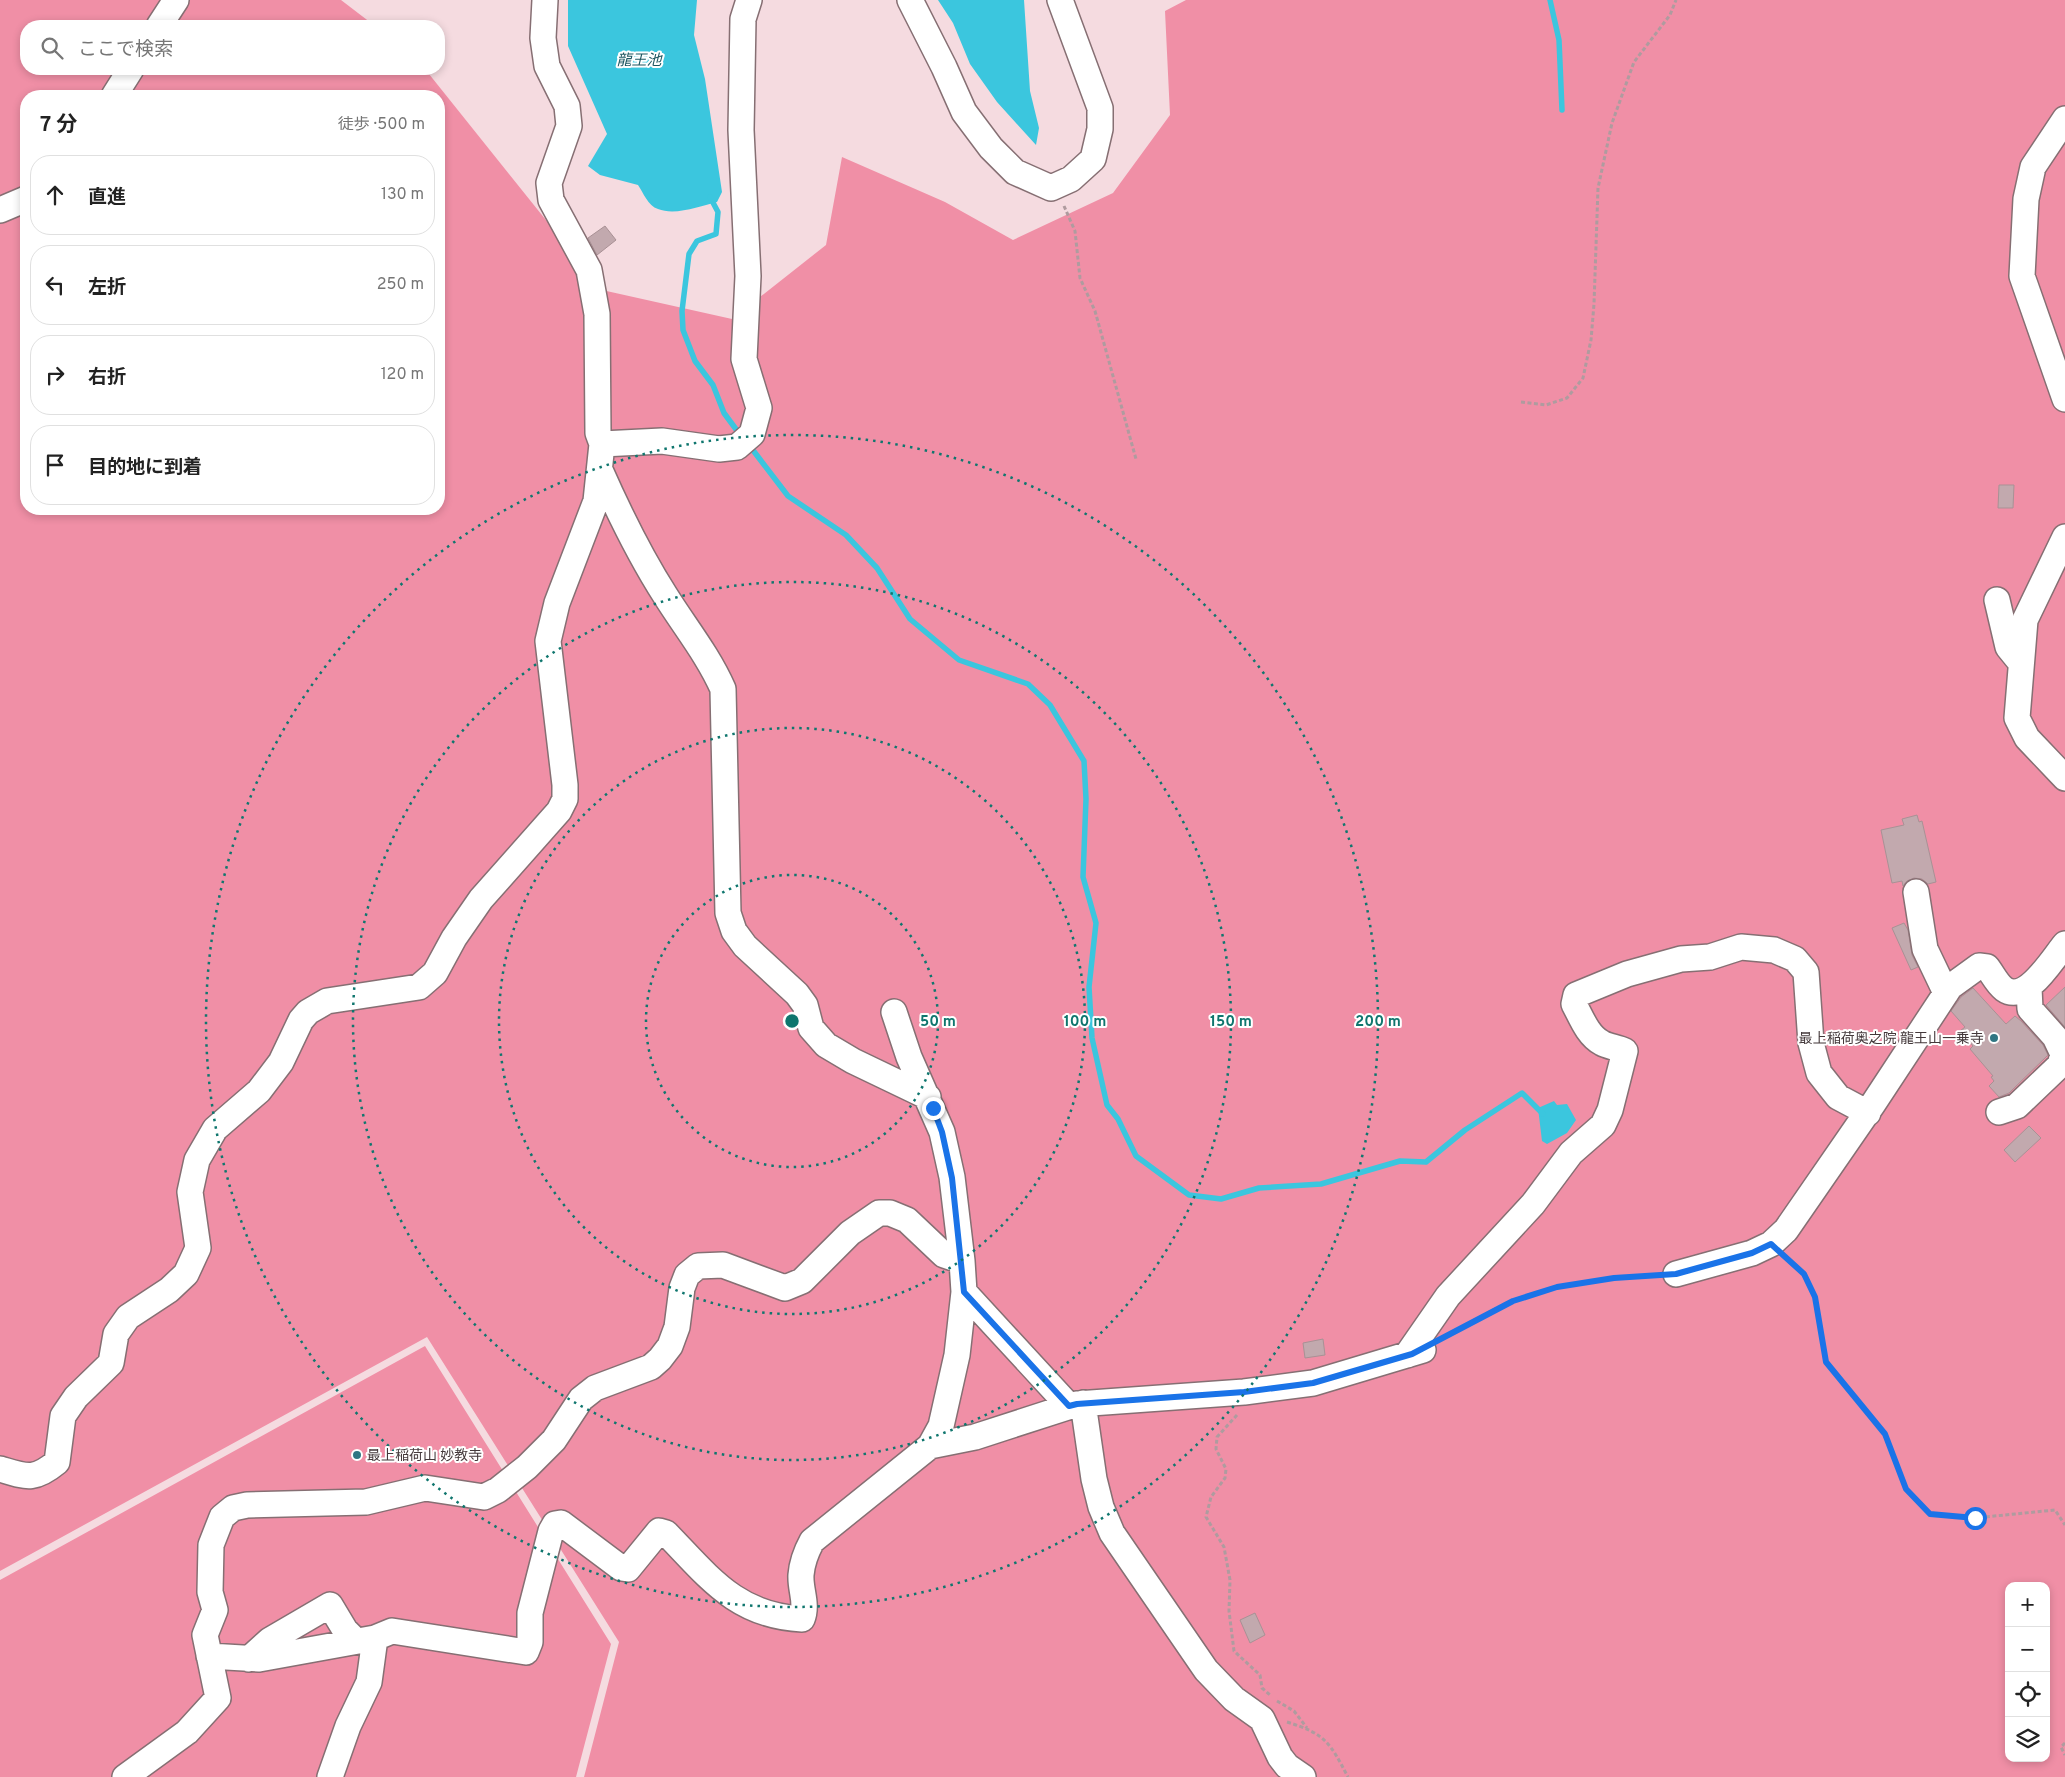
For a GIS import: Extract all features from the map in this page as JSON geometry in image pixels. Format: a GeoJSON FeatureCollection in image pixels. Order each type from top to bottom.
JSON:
{"type":"FeatureCollection","features":[{"type":"Feature","properties":{"kind":"street"},"geometry":{"type":"LineString","coordinates":[[163,20],[176,0]]}},
{"type":"Feature","properties":{"kind":"street"},"geometry":{"type":"LineString","coordinates":[[0,1469],[29,1478],[45,1472],[57,1462],[63,1416],[76,1397],[110,1364],[116,1334],[128,1317],[170,1290],[186,1274],[198,1248],[190,1192],[197,1160],[215,1129],[259,1091],[281,1062],[301,1020],[308,1012],[328,1001],[419,987],[435,973],[454,938],[481,899],[559,811],[565,799],[548,640],[557,603],[596,501],[602,444],[598,433],[597,414],[597,314],[589,270],[551,200],[549,183],[569,126],[567,106],[547,66],[543,38],[545,0]]}},
{"type":"Feature","properties":{"kind":"street"},"geometry":{"type":"LineString","coordinates":[[602,444],[662,441],[719,449],[737,447],[752,434],[759,408],[744,359],[748,276],[741,130],[743,19],[749,0]]}},
{"type":"Feature","properties":{"kind":"street"},"geometry":{"type":"LineString","coordinates":[[910,0],[944,67],[964,112],[991,148],[1015,172],[1051,188],[1071,180],[1093,159],[1100,129],[1100,108],[1060,0]]}},
{"type":"Feature","properties":{"kind":"street"},"geometry":{"type":"LineString","coordinates":[[118,90],[127,75]]}},
{"type":"Feature","properties":{"kind":"street"},"geometry":{"type":"LineString","coordinates":[[2065,119],[2033,167],[2026,199],[2022,276],[2065,399]]}},
{"type":"Feature","properties":{"kind":"street"},"geometry":{"type":"LineString","coordinates":[[0,210],[20,202]]}},
{"type":"Feature","properties":{"kind":"street"},"geometry":{"type":"LineString","coordinates":[[600,470],[621,516],[664,594],[711,663],[723,690],[728,913],[734,931],[745,946],[797,994],[805,1005],[811,1028],[826,1045],[853,1061],[928,1097]]}},
{"type":"Feature","properties":{"kind":"street"},"geometry":{"type":"LineString","coordinates":[[2065,537],[2025,620],[2017,718],[2028,738],[2065,778]]}},
{"type":"Feature","properties":{"kind":"street"},"geometry":{"type":"LineString","coordinates":[[1997,600],[2008,647],[2021,663]]}},
{"type":"Feature","properties":{"kind":"street"},"geometry":{"type":"LineString","coordinates":[[1916,892],[1925,949],[1946,993]]}},
{"type":"Feature","properties":{"kind":"street"},"geometry":{"type":"LineString","coordinates":[[1676,1274],[1752,1253],[1771,1244],[1786,1230],[1868,1112],[1950,987],[1979,966],[1986,967],[2004,989],[2013,992],[2029,988],[2065,944]]}},
{"type":"Feature","properties":{"kind":"street"},"geometry":{"type":"LineString","coordinates":[[930,1446],[975,1436],[1076,1405],[1244,1392],[1313,1383],[1417,1352],[1448,1296],[1533,1204],[1571,1153],[1603,1125],[1610,1110],[1625,1058],[1625,1051],[1613,1045],[1603,1043],[1589,1031],[1574,1004],[1576,995],[1627,974],[1681,959],[1710,957],[1741,947],[1774,950],[1795,959],[1806,972],[1811,1043],[1820,1073],[1838,1097],[1868,1112]]}},
{"type":"Feature","properties":{"kind":"street"},"geometry":{"type":"LineString","coordinates":[[1999,1112],[2017,1106],[2050,1076],[2062,1060],[2063,1054],[2055,1037],[2030,1009],[2029,988]]}},
{"type":"Feature","properties":{"kind":"street"},"geometry":{"type":"LineString","coordinates":[[209,1656],[249,1659],[268,1658],[366,1640],[392,1631],[526,1652],[530,1642],[530,1613],[551,1531],[555,1524],[561,1523],[621,1568],[628,1569],[658,1531],[666,1533],[723,1592],[751,1608],[782,1618],[802,1619],[805,1610],[800,1577],[804,1558],[812,1541],[930,1446],[941,1426],[957,1354],[964,1292],[952,1178],[942,1132],[928,1097],[908,1057],[894,1012]]}},
{"type":"Feature","properties":{"kind":"street"},"geometry":{"type":"LineString","coordinates":[[1545,1158],[1571,1153]]}},
{"type":"Feature","properties":{"kind":"street"},"geometry":{"type":"LineString","coordinates":[[125,1777],[187,1732],[218,1698],[205,1634],[215,1610],[210,1592],[211,1545],[222,1517],[233,1508],[247,1504],[366,1502],[425,1488],[484,1497],[498,1490],[527,1467],[554,1440],[581,1400],[595,1388],[651,1367],[660,1359],[670,1346],[677,1327],[682,1288],[686,1275],[698,1266],[723,1265],[784,1288],[802,1282],[850,1233],[879,1214],[884,1213],[907,1220],[944,1255],[962,1261]]}},
{"type":"Feature","properties":{"kind":"street"},"geometry":{"type":"LineString","coordinates":[[964,1292],[1076,1405],[1101,1507],[1112,1533],[1206,1670],[1234,1699],[1262,1719],[1280,1757],[1287,1766],[1303,1777]]}},
{"type":"Feature","properties":{"kind":"street"},"geometry":{"type":"LineString","coordinates":[[249,1659],[270,1640],[330,1605],[345,1630],[366,1640]]}},
{"type":"Feature","properties":{"kind":"street"},"geometry":{"type":"LineString","coordinates":[[330,1777],[348,1726],[369,1682],[366,1640]]}},
{"type":"Feature","properties":{"kind":"path"},"geometry":{"type":"LineString","coordinates":[[1521,402],[1546,405],[1566,398],[1583,378],[1591,340],[1594,304],[1598,188],[1612,123],[1634,62],[1670,15],[1676,0]]}},
{"type":"Feature","properties":{"kind":"path"},"geometry":{"type":"LineString","coordinates":[[1056,186],[1075,231],[1080,278],[1095,312],[1136,459]]}},
{"type":"Feature","properties":{"kind":"path"},"geometry":{"type":"LineString","coordinates":[[1771,1244],[1804,1274],[1815,1297],[1826,1362],[1885,1434],[1906,1489],[1930,1514],[1975,1518],[2055,1510],[2065,1525]]}},
{"type":"Feature","properties":{"kind":"path"},"geometry":{"type":"LineString","coordinates":[[1417,1352],[1513,1301],[1557,1287],[1614,1278],[1676,1274]]}},
{"type":"Feature","properties":{"kind":"path"},"geometry":{"type":"LineString","coordinates":[[1244,1392],[1241,1410],[1217,1437],[1216,1449],[1226,1470],[1225,1478],[1212,1497],[1206,1517],[1224,1547],[1230,1580],[1229,1611],[1234,1651],[1260,1675],[1262,1688],[1276,1701],[1294,1711],[1308,1728]]}},
{"type":"Feature","properties":{"kind":"path"},"geometry":{"type":"LineString","coordinates":[[1262,1719],[1276,1718],[1308,1728],[1326,1739],[1348,1777]]}},
{"type":"Feature","properties":{"kind":"path"},"geometry":{"type":"LineString","coordinates":[[2065,1743],[2061,1747],[2065,1756]]}},
{"type":"Feature","properties":{"kind":"shaded area"},"geometry":{"type":"Polygon","coordinates":[[[0,0],[341,0],[367,20],[20,20],[20,75],[430,75],[442,90],[20,90],[20,515],[445,515],[445,94],[602,290],[732,319],[826,245],[842,157],[945,202],[1013,240],[1113,193],[1170,115],[1165,11],[1186,0],[2065,0],[2065,1777],[584,1777],[619,1642],[427,1337],[0,1571],[0,0]]]}},
{"type":"Feature","properties":{"kind":"shaded area","name":"最上稲荷山 妙教寺"},"geometry":{"type":"Polygon","coordinates":[[[425,1346],[611,1644],[576,1777],[0,1777],[0,1580],[425,1346]]]}},
{"type":"Feature","properties":{"kind":"water","name":"龍王池"},"geometry":{"type":"Polygon","coordinates":[[[568,0],[697,0],[694,35],[705,79],[722,192],[717,202],[680,211],[665,211],[654,207],[638,185],[600,175],[588,166],[607,134],[568,46],[568,0]]]}},
{"type":"Feature","properties":{"kind":"water"},"geometry":{"type":"Polygon","coordinates":[[[938,0],[1024,0],[1030,91],[1039,128],[1036,145],[997,102],[970,64],[953,23],[938,0]]]}},
{"type":"Feature","properties":{"kind":"water"},"geometry":{"type":"Polygon","coordinates":[[[1554,1101],[1557,1105],[1567,1104],[1576,1120],[1567,1133],[1547,1144],[1542,1141],[1538,1108],[1554,1101]]]}},
{"type":"Feature","properties":{"kind":"building"},"geometry":{"type":"Polygon","coordinates":[[[605,226],[616,240],[597,255],[588,238],[605,226]]]}},
{"type":"Feature","properties":{"kind":"building"},"geometry":{"type":"Polygon","coordinates":[[[1999,485],[2014,485],[2013,508],[1998,508],[1999,485]]]}},
{"type":"Feature","properties":{"kind":"building"},"geometry":{"type":"Polygon","coordinates":[[[1917,815],[1919,822],[1922,821],[1936,882],[1928,884],[1922,879],[1914,878],[1907,881],[1903,886],[1902,881],[1892,883],[1881,830],[1904,825],[1902,819],[1917,815]]]}},
{"type":"Feature","properties":{"kind":"building"},"geometry":{"type":"Polygon","coordinates":[[[1904,923],[1908,930],[1912,955],[1918,967],[1911,970],[1892,928],[1904,923]]]}},
{"type":"Feature","properties":{"kind":"building"},"geometry":{"type":"Polygon","coordinates":[[[2065,987],[2065,1027],[2046,1005],[2065,987]]]}},
{"type":"Feature","properties":{"kind":"building"},"geometry":{"type":"Polygon","coordinates":[[[1973,988],[2006,1024],[2015,1016],[2021,1021],[2043,1045],[2048,1055],[2009,1093],[1999,1097],[1989,1086],[1994,1081],[1991,1077],[1993,1076],[1970,1049],[1973,1046],[1960,1031],[1965,1027],[1951,1011],[1961,997],[1973,988]]]}},
{"type":"Feature","properties":{"kind":"building"},"geometry":{"type":"Polygon","coordinates":[[[2029,1126],[2041,1138],[2015,1162],[2004,1150],[2029,1126]]]}},
{"type":"Feature","properties":{"kind":"building"},"geometry":{"type":"Polygon","coordinates":[[[1323,1339],[1325,1355],[1305,1358],[1303,1343],[1323,1339]]]}},
{"type":"Feature","properties":{"kind":"building"},"geometry":{"type":"Polygon","coordinates":[[[1255,1613],[1265,1635],[1250,1643],[1240,1620],[1255,1613]]]}},
{"type":"Feature","properties":{"kind":"waterway"},"geometry":{"type":"LineString","coordinates":[[1550,0],[1559,40],[1562,110]]}},
{"type":"Feature","properties":{"kind":"waterway"},"geometry":{"type":"LineString","coordinates":[[710,197],[718,212],[716,234],[697,241],[689,254],[682,311],[683,330],[695,361],[713,385],[724,413],[741,436]]}},
{"type":"Feature","properties":{"kind":"waterway"},"geometry":{"type":"LineString","coordinates":[[749,445],[788,496],[846,535],[877,568],[910,619],[959,660],[1028,684],[1050,705],[1084,761],[1086,799],[1083,877],[1096,923],[1089,987],[1092,1038],[1107,1105],[1118,1119],[1136,1156],[1189,1195],[1221,1199],[1259,1188],[1321,1184],[1400,1161],[1426,1162],[1465,1130],[1522,1093],[1543,1114]]}},
{"type":"Feature","properties":{"kind":"place","name":"最上稲荷奥之院 龍王山一乗寺"},"geometry":{"type":"Point","coordinates":[1994,1038]}},
{"type":"Feature","properties":{"kind":"place","name":"最上稲荷山 妙教寺"},"geometry":{"type":"Point","coordinates":[357,1455]}},
{"type":"Feature","properties":{"kind":"route"},"geometry":{"type":"LineString","coordinates":[[933,1108],[942,1132],[952,1178],[964,1292],[1069,1406],[1244,1392],[1313,1383],[1412,1354],[1427,1348],[1513,1301],[1557,1287],[1614,1278],[1676,1274],[1752,1253],[1771,1244],[1804,1274],[1815,1297],[1826,1362],[1885,1434],[1906,1489],[1930,1514],[1975,1518]]}}]}
